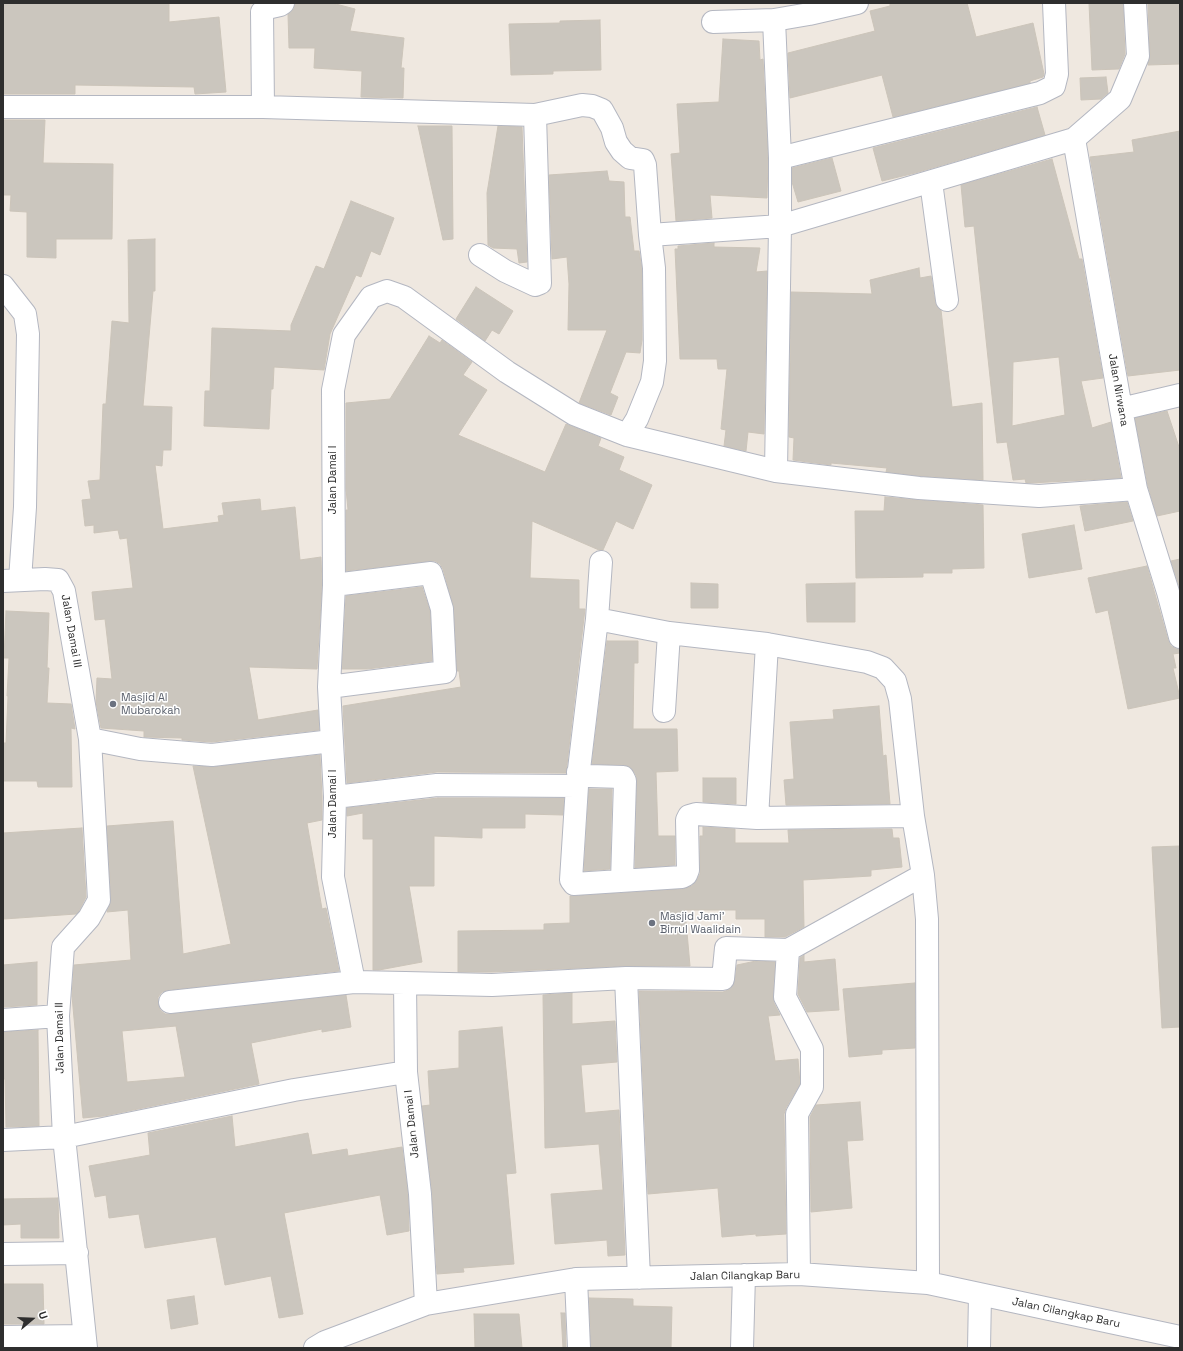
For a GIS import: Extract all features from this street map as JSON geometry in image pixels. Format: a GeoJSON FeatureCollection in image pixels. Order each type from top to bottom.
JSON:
{"type":"FeatureCollection","features":[{"type":"Feature","properties":{"kind":"street"},"geometry":{"type":"LineString","coordinates":[[263,107],[262,12],[267,8],[283,3]]}},
{"type":"Feature","properties":{"kind":"street"},"geometry":{"type":"LineString","coordinates":[[713,22],[774,20],[857,3]]}},
{"type":"Feature","properties":{"kind":"street"},"geometry":{"type":"LineString","coordinates":[[780,158],[1040,93],[1054,86],[1057,74],[1054,3]]}},
{"type":"Feature","properties":{"kind":"street"},"geometry":{"type":"LineString","coordinates":[[650,235],[780,226],[1074,139],[1120,99],[1138,56],[1135,3]]}},
{"type":"Feature","properties":{"kind":"street"},"geometry":{"type":"LineString","coordinates":[[774,20],[780,158],[776,471]]}},
{"type":"Feature","properties":{"kind":"street"},"geometry":{"type":"LineString","coordinates":[[3,107],[263,107],[535,115],[582,105],[592,106],[602,110],[612,128],[616,142],[622,151],[630,158],[643,160],[646,165],[650,235],[654,268],[655,361],[652,382],[637,419],[627,435],[776,471],[919,488],[1039,496],[1136,489]]}},
{"type":"Feature","properties":{"kind":"street"},"geometry":{"type":"LineString","coordinates":[[480,255],[505,271],[535,285],[540,283],[535,115]]}},
{"type":"Feature","properties":{"kind":"street","name":"Jalan Nirwana"},"geometry":{"type":"LineString","coordinates":[[1074,139],[1136,489],[1168,592],[1180,637]]}},
{"type":"Feature","properties":{"kind":"street"},"geometry":{"type":"LineString","coordinates":[[931,182],[947,300]]}},
{"type":"Feature","properties":{"kind":"street"},"geometry":{"type":"LineString","coordinates":[[3,286],[25,314],[28,334],[25,507],[11,580]]}},
{"type":"Feature","properties":{"kind":"street","name":"Jalan Damai I"},"geometry":{"type":"LineString","coordinates":[[354,982],[333,877],[335,797],[329,687],[334,585],[333,390],[344,335],[371,297],[387,291],[404,297],[507,372],[574,414],[627,435]]}},
{"type":"Feature","properties":{"kind":"street"},"geometry":{"type":"LineString","coordinates":[[1121,409],[1180,395]]}},
{"type":"Feature","properties":{"kind":"street"},"geometry":{"type":"LineString","coordinates":[[601,562],[597,619],[577,779],[572,882],[577,884],[686,876],[688,870],[687,820],[689,816],[696,814],[757,818],[913,816]]}},
{"type":"Feature","properties":{"kind":"street"},"geometry":{"type":"LineString","coordinates":[[329,687],[445,672],[442,609],[431,573],[334,585]]}},
{"type":"Feature","properties":{"kind":"street","name":"Jalan Damai III"},"geometry":{"type":"LineString","coordinates":[[11,580],[58,580],[64,591],[90,739]]}},
{"type":"Feature","properties":{"kind":"street"},"geometry":{"type":"LineString","coordinates":[[597,619],[669,633],[767,644],[867,662],[883,668],[895,681],[900,699],[913,816],[923,875],[927,919],[928,1283]]}},
{"type":"Feature","properties":{"kind":"street"},"geometry":{"type":"LineString","coordinates":[[664,711],[669,633]]}},
{"type":"Feature","properties":{"kind":"street"},"geometry":{"type":"LineString","coordinates":[[757,818],[767,644]]}},
{"type":"Feature","properties":{"kind":"street"},"geometry":{"type":"LineString","coordinates":[[90,739],[140,749],[212,755],[332,741]]}},
{"type":"Feature","properties":{"kind":"street","name":"Jalan Damai II"},"geometry":{"type":"LineString","coordinates":[[85,1342],[64,1137],[58,1016],[63,947],[89,918],[99,900],[90,739]]}},
{"type":"Feature","properties":{"kind":"street"},"geometry":{"type":"LineString","coordinates":[[335,797],[437,785],[577,779],[583,775],[622,777],[625,781],[622,881]]}},
{"type":"Feature","properties":{"kind":"street"},"geometry":{"type":"LineString","coordinates":[[170,1002],[354,982],[492,985],[626,978],[723,979],[726,948],[788,950],[923,875]]}},
{"type":"Feature","properties":{"kind":"street"},"geometry":{"type":"LineString","coordinates":[[788,950],[785,998],[812,1049],[812,1087],[797,1114],[799,1274]]}},
{"type":"Feature","properties":{"kind":"street"},"geometry":{"type":"LineString","coordinates":[[626,978],[639,1278]]}},
{"type":"Feature","properties":{"kind":"street","name":"Jalan Damai I"},"geometry":{"type":"LineString","coordinates":[[405,983],[406,1072],[420,1194],[426,1304]]}},
{"type":"Feature","properties":{"kind":"street"},"geometry":{"type":"LineString","coordinates":[[3,1020],[58,1016]]}},
{"type":"Feature","properties":{"kind":"street"},"geometry":{"type":"LineString","coordinates":[[3,1140],[64,1137],[294,1090],[406,1072]]}},
{"type":"Feature","properties":{"kind":"street"},"geometry":{"type":"LineString","coordinates":[[3,1254],[77,1253]]}},
{"type":"Feature","properties":{"kind":"street","name":"Jalan Cilangkap Baru"},"geometry":{"type":"LineString","coordinates":[[322,1346],[426,1304],[576,1279],[799,1274],[928,1283],[1173,1340]]}},
{"type":"Feature","properties":{"kind":"street"},"geometry":{"type":"LineString","coordinates":[[742,1348],[744,1275]]}},
{"type":"Feature","properties":{"kind":"street"},"geometry":{"type":"LineString","coordinates":[[576,1279],[579,1348]]}},
{"type":"Feature","properties":{"kind":"street"},"geometry":{"type":"LineString","coordinates":[[979,1348],[980,1295]]}},
{"type":"Feature","properties":{"kind":"street"},"geometry":{"type":"LineString","coordinates":[[3,1337],[85,1342]]}},
{"type":"Feature","properties":{"kind":"building"},"geometry":{"type":"Polygon","coordinates":[[[3,3],[169,3],[169,22],[219,17],[226,92],[195,94],[194,87],[75,85],[75,94],[3,94],[3,3]]]}},
{"type":"Feature","properties":{"kind":"building"},"geometry":{"type":"Polygon","coordinates":[[[332,3],[355,9],[350,31],[404,38],[401,68],[404,68],[403,98],[361,97],[362,71],[314,68],[315,48],[289,48],[288,14],[294,9],[295,4],[332,3]]]}},
{"type":"Feature","properties":{"kind":"building"},"geometry":{"type":"Polygon","coordinates":[[[890,3],[967,3],[976,37],[1033,23],[1044,74],[1043,77],[1030,81],[1030,83],[893,117],[882,75],[790,98],[788,53],[875,31],[870,11],[890,6],[890,3]]]}},
{"type":"Feature","properties":{"kind":"building"},"geometry":{"type":"Polygon","coordinates":[[[1089,3],[1123,3],[1125,54],[1119,69],[1092,70],[1089,3]]]}},
{"type":"Feature","properties":{"kind":"building"},"geometry":{"type":"Polygon","coordinates":[[[1148,3],[1180,3],[1180,64],[1148,65],[1150,55],[1148,3]]]}},
{"type":"Feature","properties":{"kind":"building"},"geometry":{"type":"Polygon","coordinates":[[[600,20],[601,70],[553,71],[553,74],[511,75],[509,24],[560,23],[560,21],[600,20]]]}},
{"type":"Feature","properties":{"kind":"building"},"geometry":{"type":"Polygon","coordinates":[[[723,39],[759,41],[760,60],[763,59],[768,158],[767,198],[710,195],[712,218],[676,221],[671,154],[680,153],[677,104],[719,102],[723,39]]]}},
{"type":"Feature","properties":{"kind":"building"},"geometry":{"type":"Polygon","coordinates":[[[1106,77],[1108,93],[1101,99],[1081,100],[1080,78],[1106,77]]]}},
{"type":"Feature","properties":{"kind":"building"},"geometry":{"type":"Polygon","coordinates":[[[1037,107],[1045,135],[915,173],[882,181],[873,148],[1037,107]]]}},
{"type":"Feature","properties":{"kind":"building"},"geometry":{"type":"Polygon","coordinates":[[[3,120],[45,120],[43,163],[113,164],[112,239],[56,239],[56,258],[27,257],[27,212],[10,211],[11,195],[3,195],[3,120]]]}},
{"type":"Feature","properties":{"kind":"building"},"geometry":{"type":"Polygon","coordinates":[[[418,126],[452,126],[453,239],[443,240],[418,126]]]}},
{"type":"Feature","properties":{"kind":"building"},"geometry":{"type":"Polygon","coordinates":[[[498,126],[522,127],[527,262],[519,263],[517,249],[493,248],[488,245],[487,193],[498,126]]]}},
{"type":"Feature","properties":{"kind":"building"},"geometry":{"type":"Polygon","coordinates":[[[1180,131],[1180,370],[1128,376],[1090,157],[1134,152],[1132,140],[1180,131]]]}},
{"type":"Feature","properties":{"kind":"building"},"geometry":{"type":"Polygon","coordinates":[[[832,158],[841,191],[798,202],[792,182],[792,168],[832,158]]]}},
{"type":"Feature","properties":{"kind":"building"},"geometry":{"type":"Polygon","coordinates":[[[1052,159],[1079,259],[1082,259],[1103,378],[1081,381],[1092,428],[1111,422],[1121,478],[1031,483],[1026,483],[1025,479],[1013,480],[1007,442],[997,443],[974,226],[965,227],[961,185],[1052,159]],[[1059,357],[1013,362],[1012,426],[1065,415],[1059,357]]]}},
{"type":"Feature","properties":{"kind":"building"},"geometry":{"type":"Polygon","coordinates":[[[607,171],[609,181],[624,182],[625,217],[630,217],[634,251],[639,251],[642,269],[642,340],[640,353],[626,352],[610,393],[618,397],[611,415],[579,403],[607,330],[568,330],[569,284],[567,257],[552,259],[549,175],[607,171]]]}},
{"type":"Feature","properties":{"kind":"building"},"geometry":{"type":"Polygon","coordinates":[[[351,201],[394,218],[380,255],[371,251],[361,277],[356,275],[330,334],[324,370],[274,367],[273,389],[271,389],[269,429],[204,426],[205,391],[210,391],[212,328],[291,331],[291,325],[316,266],[324,269],[351,201]]]}},
{"type":"Feature","properties":{"kind":"building"},"geometry":{"type":"Polygon","coordinates":[[[155,239],[155,291],[153,291],[143,406],[172,407],[171,450],[163,450],[162,466],[155,465],[163,529],[219,522],[218,516],[224,515],[222,503],[260,499],[261,511],[295,507],[300,560],[321,557],[322,585],[317,669],[249,667],[258,720],[318,710],[319,730],[212,742],[182,740],[182,738],[144,737],[144,731],[101,728],[96,702],[97,678],[112,679],[105,619],[95,620],[92,592],[133,588],[127,538],[120,539],[118,530],[94,533],[94,525],[85,526],[82,500],[91,499],[88,481],[100,480],[103,404],[106,404],[112,321],[129,323],[128,240],[155,239]]]}},
{"type":"Feature","properties":{"kind":"building"},"geometry":{"type":"Polygon","coordinates":[[[714,243],[714,247],[760,248],[756,272],[767,271],[764,434],[748,432],[746,451],[724,446],[726,430],[721,429],[727,369],[718,369],[717,359],[680,359],[675,249],[678,249],[678,246],[714,243]]]}},
{"type":"Feature","properties":{"kind":"building"},"geometry":{"type":"Polygon","coordinates":[[[919,268],[920,278],[931,276],[935,302],[937,307],[941,310],[952,407],[982,403],[983,480],[920,476],[886,472],[887,468],[831,463],[831,465],[793,460],[794,438],[789,437],[791,292],[872,294],[870,280],[919,268]]]}},
{"type":"Feature","properties":{"kind":"building"},"geometry":{"type":"Polygon","coordinates":[[[476,287],[513,311],[499,334],[492,330],[485,341],[456,319],[476,287]]]}},
{"type":"Feature","properties":{"kind":"building"},"geometry":{"type":"Polygon","coordinates":[[[429,336],[440,343],[442,340],[472,362],[463,375],[487,390],[458,435],[545,472],[566,424],[601,438],[598,446],[624,457],[619,470],[652,485],[633,529],[616,521],[603,550],[599,550],[532,521],[530,578],[579,580],[579,609],[585,609],[566,773],[437,772],[347,783],[343,706],[461,687],[459,671],[457,671],[454,608],[443,569],[440,564],[435,561],[429,561],[346,571],[346,510],[348,510],[346,489],[346,403],[390,399],[429,336]]]}},
{"type":"Feature","properties":{"kind":"building"},"geometry":{"type":"Polygon","coordinates":[[[1167,411],[1180,450],[1180,511],[1157,516],[1148,486],[1135,418],[1167,411]]]}},
{"type":"Feature","properties":{"kind":"building"},"geometry":{"type":"Polygon","coordinates":[[[885,497],[983,505],[984,568],[952,569],[952,573],[923,573],[923,577],[856,578],[855,511],[884,511],[885,497]]]}},
{"type":"Feature","properties":{"kind":"building"},"geometry":{"type":"Polygon","coordinates":[[[1127,502],[1133,521],[1085,531],[1080,506],[1127,502]]]}},
{"type":"Feature","properties":{"kind":"building"},"geometry":{"type":"Polygon","coordinates":[[[1074,525],[1082,569],[1029,578],[1022,534],[1074,525]]]}},
{"type":"Feature","properties":{"kind":"building"},"geometry":{"type":"Polygon","coordinates":[[[1180,559],[1180,589],[1171,561],[1180,559]]]}},
{"type":"Feature","properties":{"kind":"building"},"geometry":{"type":"Polygon","coordinates":[[[1147,566],[1168,640],[1171,646],[1176,649],[1180,649],[1180,653],[1173,654],[1176,668],[1173,668],[1180,698],[1128,709],[1108,610],[1096,613],[1088,578],[1147,566]]]}},
{"type":"Feature","properties":{"kind":"building"},"geometry":{"type":"Polygon","coordinates":[[[691,583],[718,584],[718,608],[691,608],[691,583]]]}},
{"type":"Feature","properties":{"kind":"building"},"geometry":{"type":"Polygon","coordinates":[[[855,583],[855,622],[807,622],[806,584],[855,583]]]}},
{"type":"Feature","properties":{"kind":"building"},"geometry":{"type":"Polygon","coordinates":[[[422,587],[430,611],[432,661],[367,669],[342,669],[346,596],[422,587]]]}},
{"type":"Feature","properties":{"kind":"building"},"geometry":{"type":"Polygon","coordinates":[[[6,611],[49,613],[47,668],[49,668],[47,703],[71,704],[75,729],[71,728],[72,787],[38,787],[37,781],[3,781],[3,743],[6,743],[9,658],[4,658],[6,611]]]}},
{"type":"Feature","properties":{"kind":"building"},"geometry":{"type":"Polygon","coordinates":[[[607,641],[638,641],[638,663],[634,663],[633,729],[677,729],[678,771],[656,772],[658,836],[675,836],[675,865],[635,868],[636,775],[630,767],[624,765],[592,764],[607,641]]]}},
{"type":"Feature","properties":{"kind":"building"},"geometry":{"type":"Polygon","coordinates":[[[879,706],[883,756],[886,755],[890,804],[786,805],[784,780],[794,779],[790,722],[834,719],[833,710],[879,706]]]}},
{"type":"Feature","properties":{"kind":"building"},"geometry":{"type":"Polygon","coordinates":[[[320,755],[322,820],[307,823],[322,909],[326,908],[339,971],[169,990],[162,992],[158,997],[160,1010],[165,1014],[171,1014],[346,995],[351,1027],[322,1032],[322,1029],[251,1043],[259,1084],[104,1116],[83,1118],[72,996],[74,965],[131,960],[128,910],[107,912],[111,899],[107,826],[173,821],[183,954],[231,944],[193,766],[213,767],[320,755]],[[176,1026],[122,1031],[127,1082],[185,1077],[176,1026]]]}},
{"type":"Feature","properties":{"kind":"building"},"geometry":{"type":"Polygon","coordinates":[[[703,778],[736,778],[736,804],[703,802],[703,778]]]}},
{"type":"Feature","properties":{"kind":"building"},"geometry":{"type":"Polygon","coordinates":[[[589,789],[612,789],[610,869],[584,871],[589,789]]]}},
{"type":"Feature","properties":{"kind":"building"},"geometry":{"type":"Polygon","coordinates":[[[438,798],[564,798],[563,815],[525,814],[525,828],[482,828],[482,838],[434,836],[434,886],[409,886],[422,962],[373,970],[373,839],[363,839],[363,813],[347,816],[347,808],[438,798]]]}},
{"type":"Feature","properties":{"kind":"building"},"geometry":{"type":"Polygon","coordinates":[[[703,827],[735,829],[735,843],[789,843],[788,830],[892,829],[893,838],[899,838],[902,867],[871,870],[871,876],[803,880],[804,927],[785,937],[765,937],[765,919],[736,919],[736,910],[685,910],[690,966],[626,966],[492,972],[458,972],[458,931],[544,930],[544,924],[570,923],[570,896],[683,889],[692,886],[700,874],[700,836],[703,836],[703,827]]]}},
{"type":"Feature","properties":{"kind":"building"},"geometry":{"type":"Polygon","coordinates":[[[82,828],[86,897],[79,911],[76,914],[4,919],[3,833],[82,828]]]}},
{"type":"Feature","properties":{"kind":"building"},"geometry":{"type":"Polygon","coordinates":[[[1180,846],[1180,1027],[1162,1028],[1152,847],[1180,846]]]}},
{"type":"Feature","properties":{"kind":"building"},"geometry":{"type":"Polygon","coordinates":[[[804,955],[804,962],[835,959],[839,1010],[807,1012],[798,994],[800,958],[804,955]]]}},
{"type":"Feature","properties":{"kind":"building"},"geometry":{"type":"Polygon","coordinates":[[[756,961],[775,962],[773,997],[774,1003],[780,1015],[768,1016],[775,1061],[798,1059],[800,1084],[784,1114],[786,1234],[756,1236],[756,1234],[722,1237],[718,1188],[648,1194],[639,991],[723,992],[733,986],[737,965],[756,961]]]}},
{"type":"Feature","properties":{"kind":"building"},"geometry":{"type":"Polygon","coordinates":[[[37,962],[37,1005],[3,1007],[3,965],[37,962]]]}},
{"type":"Feature","properties":{"kind":"building"},"geometry":{"type":"Polygon","coordinates":[[[915,983],[915,1048],[882,1050],[882,1054],[849,1057],[843,989],[915,983]]]}},
{"type":"Feature","properties":{"kind":"building"},"geometry":{"type":"Polygon","coordinates":[[[572,993],[572,1024],[615,1021],[617,1062],[581,1065],[585,1113],[619,1110],[625,1255],[608,1256],[607,1240],[555,1244],[551,1194],[603,1190],[599,1144],[545,1148],[543,995],[572,993]]]}},
{"type":"Feature","properties":{"kind":"building"},"geometry":{"type":"Polygon","coordinates":[[[502,1027],[516,1173],[506,1174],[514,1264],[463,1268],[464,1272],[437,1274],[432,1193],[422,1106],[430,1105],[428,1071],[459,1068],[459,1031],[502,1027]]]}},
{"type":"Feature","properties":{"kind":"building"},"geometry":{"type":"Polygon","coordinates":[[[38,1030],[39,1126],[6,1127],[5,1079],[3,1079],[3,1032],[38,1030]]]}},
{"type":"Feature","properties":{"kind":"building"},"geometry":{"type":"Polygon","coordinates":[[[860,1102],[863,1140],[847,1141],[852,1208],[811,1212],[810,1117],[816,1105],[860,1102]]]}},
{"type":"Feature","properties":{"kind":"building"},"geometry":{"type":"Polygon","coordinates":[[[232,1116],[235,1147],[308,1133],[312,1155],[347,1149],[348,1156],[402,1147],[408,1195],[409,1231],[387,1235],[380,1195],[284,1213],[303,1314],[279,1318],[271,1276],[225,1285],[216,1237],[145,1248],[139,1214],[109,1218],[106,1195],[95,1197],[89,1166],[150,1155],[148,1133],[232,1116]]]}},
{"type":"Feature","properties":{"kind":"building"},"geometry":{"type":"Polygon","coordinates":[[[58,1198],[59,1238],[21,1238],[21,1224],[3,1225],[3,1199],[58,1198]]]}},
{"type":"Feature","properties":{"kind":"building"},"geometry":{"type":"Polygon","coordinates":[[[3,1284],[43,1284],[44,1324],[3,1324],[3,1284]]]}},
{"type":"Feature","properties":{"kind":"building"},"geometry":{"type":"Polygon","coordinates":[[[194,1296],[198,1324],[171,1329],[167,1300],[194,1296]]]}},
{"type":"Feature","properties":{"kind":"building"},"geometry":{"type":"Polygon","coordinates":[[[589,1298],[633,1299],[633,1306],[672,1307],[671,1348],[591,1348],[589,1298]]]}},
{"type":"Feature","properties":{"kind":"building"},"geometry":{"type":"Polygon","coordinates":[[[561,1313],[565,1313],[566,1348],[563,1348],[561,1313]]]}},
{"type":"Feature","properties":{"kind":"building"},"geometry":{"type":"Polygon","coordinates":[[[474,1314],[519,1314],[522,1348],[475,1348],[474,1314]]]}},
{"type":"Feature","properties":{"kind":"place","name":"Masjid Al Mubarokah"},"geometry":{"type":"Point","coordinates":[113,704]}},
{"type":"Feature","properties":{"kind":"place","name":"Masjid Jami' Birrul Waalidain"},"geometry":{"type":"Point","coordinates":[652,923]}}]}
